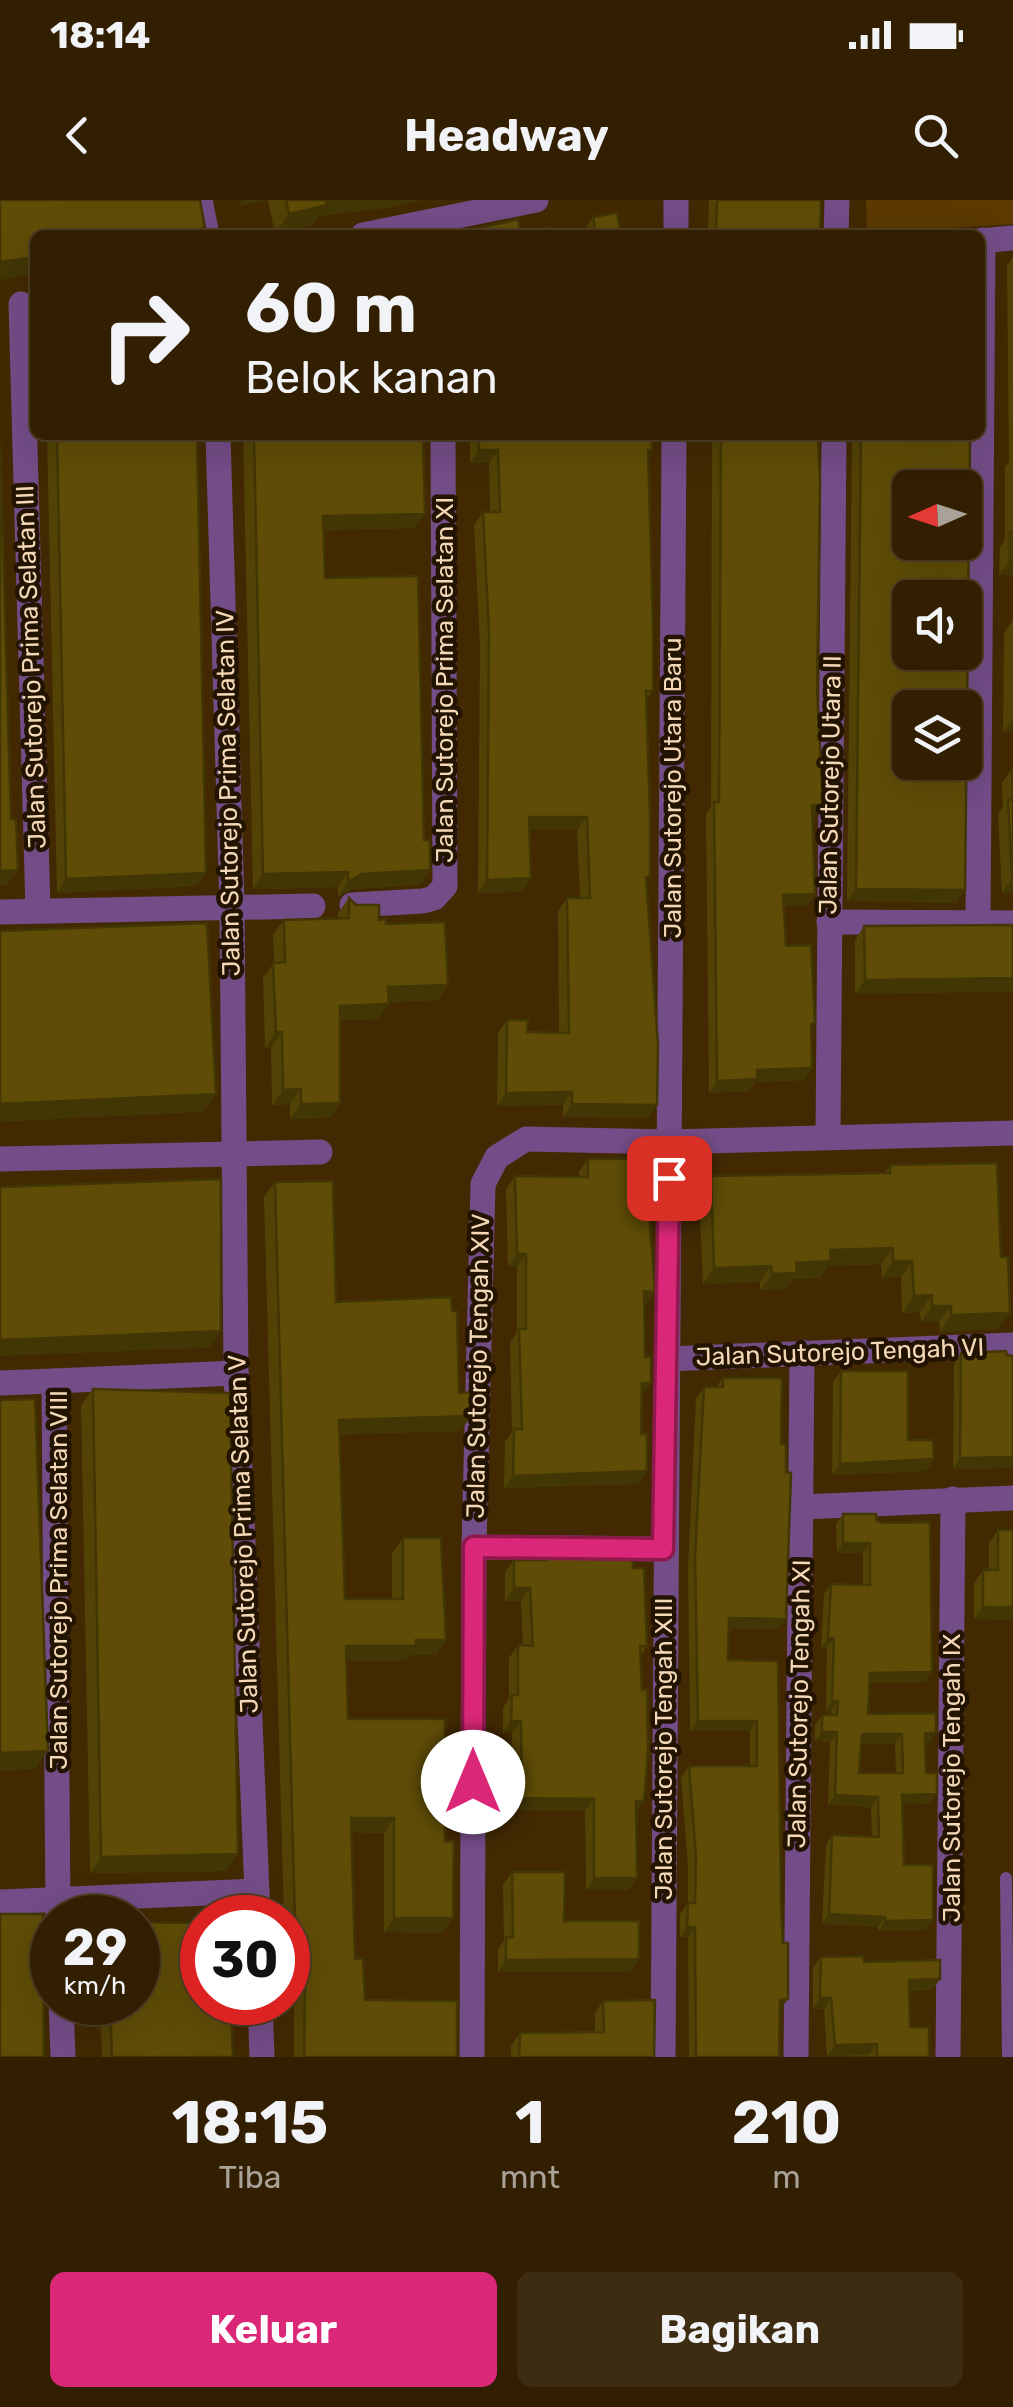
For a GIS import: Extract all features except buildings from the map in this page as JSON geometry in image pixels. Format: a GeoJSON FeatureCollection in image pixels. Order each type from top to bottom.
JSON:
{"type":"FeatureCollection","features":[{"type":"Feature","properties":{"kind":"street"},"geometry":{"type":"LineString","coordinates":[[200,200],[206,230]]}},
{"type":"Feature","properties":{"kind":"street"},"geometry":{"type":"LineString","coordinates":[[441,228],[536,200]]}},
{"type":"Feature","properties":{"kind":"street"},"geometry":{"type":"LineString","coordinates":[[676,200],[676,230]]}},
{"type":"Feature","properties":{"kind":"street"},"geometry":{"type":"LineString","coordinates":[[836,200],[836,230]]}},
{"type":"Feature","properties":{"kind":"street"},"geometry":{"type":"LineString","coordinates":[[985,240],[1013,238]]}},
{"type":"Feature","properties":{"kind":"street","name":"Jalan Sutorejo Prima Selatan III"},"geometry":{"type":"LineString","coordinates":[[19,304],[38,910]]}},
{"type":"Feature","properties":{"kind":"street","name":"Jalan Sutorejo Prima Selatan IV"},"geometry":{"type":"LineString","coordinates":[[218,440],[232,906],[232,1151]]}},
{"type":"Feature","properties":{"kind":"street","name":"Jalan Sutorejo Prima Selatan XI"},"geometry":{"type":"LineString","coordinates":[[352,905],[423,901],[434,898],[445,886],[442,440]]}},
{"type":"Feature","properties":{"kind":"street","name":"Jalan Sutorejo Utara Baru"},"geometry":{"type":"LineString","coordinates":[[670,1142],[674,440]]}},
{"type":"Feature","properties":{"kind":"street","name":"Jalan Sutorejo Utara II"},"geometry":{"type":"LineString","coordinates":[[828,1134],[834,440]]}},
{"type":"Feature","properties":{"kind":"street"},"geometry":{"type":"LineString","coordinates":[[978,923],[981,440]]}},
{"type":"Feature","properties":{"kind":"street"},"geometry":{"type":"LineString","coordinates":[[0,912],[313,906]]}},
{"type":"Feature","properties":{"kind":"street"},"geometry":{"type":"LineString","coordinates":[[829,922],[1013,923]]}},
{"type":"Feature","properties":{"kind":"street"},"geometry":{"type":"LineString","coordinates":[[670,1142],[1013,1133]]}},
{"type":"Feature","properties":{"kind":"street","name":"Jalan Sutorejo Tengah XIV"},"geometry":{"type":"LineString","coordinates":[[472,2057],[474,1547],[483,1184],[489,1167],[504,1150],[526,1139],[670,1142]]}},
{"type":"Feature","properties":{"kind":"street","name":"Jalan Sutorejo Tengah XIII"},"geometry":{"type":"LineString","coordinates":[[663,2057],[663,1549],[670,1142]]}},
{"type":"Feature","properties":{"kind":"street","name":"Jalan Sutorejo Prima Selatan V"},"geometry":{"type":"LineString","coordinates":[[232,1151],[236,1373],[257,1895]]}},
{"type":"Feature","properties":{"kind":"street"},"geometry":{"type":"LineString","coordinates":[[0,1159],[320,1152]]}},
{"type":"Feature","properties":{"kind":"street","name":"Jalan Sutorejo Tengah VI"},"geometry":{"type":"LineString","coordinates":[[667,1359],[1013,1346]]}},
{"type":"Feature","properties":{"kind":"street","name":"Jalan Sutorejo Tengah XI"},"geometry":{"type":"LineString","coordinates":[[796,2057],[802,1352]]}},
{"type":"Feature","properties":{"kind":"street","name":"Jalan Sutorejo Prima Selatan VIII"},"geometry":{"type":"LineString","coordinates":[[58,1895],[54,1381],[236,1373]]}},
{"type":"Feature","properties":{"kind":"street"},"geometry":{"type":"LineString","coordinates":[[0,1383],[54,1381]]}},
{"type":"Feature","properties":{"kind":"street"},"geometry":{"type":"LineString","coordinates":[[801,1508],[1013,1498]]}},
{"type":"Feature","properties":{"kind":"street","name":"Jalan Sutorejo Tengah IX"},"geometry":{"type":"LineString","coordinates":[[948,2057],[953,1499]]}},
{"type":"Feature","properties":{"kind":"street"},"geometry":{"type":"LineString","coordinates":[[474,1547],[663,1549]]}},
{"type":"Feature","properties":{"kind":"street"},"geometry":{"type":"LineString","coordinates":[[160,1899],[257,1891]]}},
{"type":"Feature","properties":{"kind":"street"},"geometry":{"type":"LineString","coordinates":[[0,1902],[30,1905]]}},
{"type":"Feature","properties":{"kind":"street"},"geometry":{"type":"LineString","coordinates":[[63,2025],[64,2057]]}},
{"type":"Feature","properties":{"kind":"street"},"geometry":{"type":"LineString","coordinates":[[261,2025],[262,2057]]}},
{"type":"Feature","properties":{"kind":"lane"},"geometry":{"type":"LineString","coordinates":[[1006,1878],[1008,2057]]}},
{"type":"Feature","properties":{"kind":"shaded area"},"geometry":{"type":"Polygon","coordinates":[[[866,200],[1013,200],[1013,224],[867,230],[866,200]]]}},
{"type":"Feature","properties":{"kind":"route"},"geometry":{"type":"LineString","coordinates":[[473,1782],[474,1547],[663,1549],[669,1178]]}}]}
